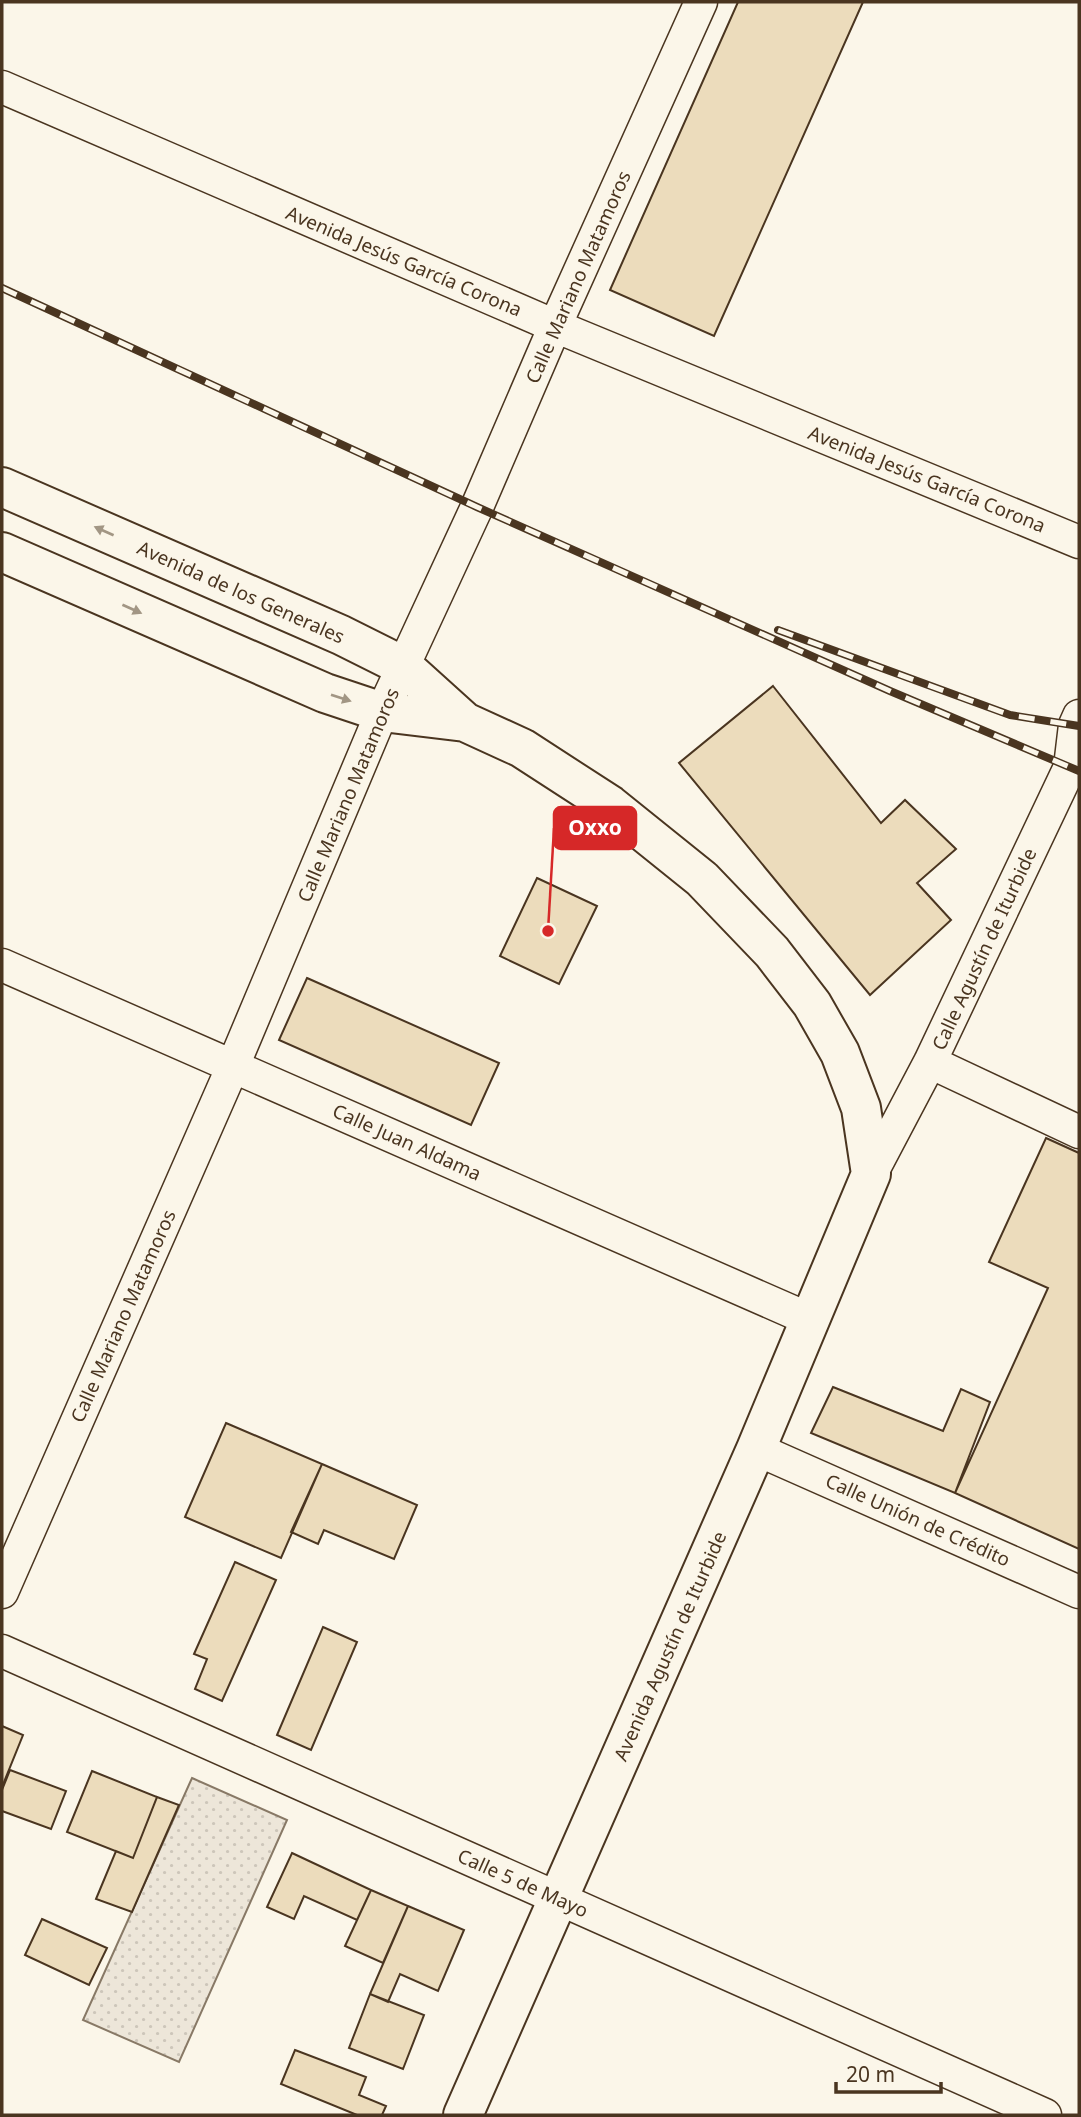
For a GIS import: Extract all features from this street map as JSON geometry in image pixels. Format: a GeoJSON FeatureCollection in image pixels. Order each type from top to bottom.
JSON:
{"type":"FeatureCollection","features":[{"type":"Feature","properties":{"kind":"street","name":"Calle Mariano Matamoros"},"geometry":{"type":"LineString","coordinates":[[2,1592],[233,1066],[382,712],[477,507],[701,2]]}},
{"type":"Feature","properties":{"kind":"street","name":"Avenida Jesús García Corona"},"geometry":{"type":"LineString","coordinates":[[2,87],[555,326],[1079,542]]}},
{"type":"Feature","properties":{"kind":"street","name":"Avenida de los Generales"},"geometry":{"type":"LineString","coordinates":[[2,486],[341,635],[403,666],[465,722],[522,748],[610,805],[702,879],[772,952],[813,1004],[840,1053],[860,1108],[871,1174]]}},
{"type":"Feature","properties":{"kind":"street","name":"Avenida de los Generales"},"geometry":{"type":"LineString","coordinates":[[2,552],[325,693],[382,712],[465,722]]}},
{"type":"Feature","properties":{"kind":"street","name":"Calle Agustín de Iturbide"},"geometry":{"type":"LineString","coordinates":[[871,1174],[930,1062],[1070,766],[1078,723]]}},
{"type":"Feature","properties":{"kind":"street","name":"Calle Juan Aldama"},"geometry":{"type":"LineString","coordinates":[[2,965],[811,1320]]}},
{"type":"Feature","properties":{"kind":"street"},"geometry":{"type":"LineString","coordinates":[[930,1062],[1079,1132]]}},
{"type":"Feature","properties":{"kind":"street","name":"Avenida Agustín de Iturbide"},"geometry":{"type":"LineString","coordinates":[[463,2115],[757,1449],[871,1174]]}},
{"type":"Feature","properties":{"kind":"street","name":"Calle Unión de Crédito"},"geometry":{"type":"LineString","coordinates":[[757,1449],[1079,1592]]}},
{"type":"Feature","properties":{"kind":"street","name":"Calle 5 de Mayo"},"geometry":{"type":"LineString","coordinates":[[2,1651],[1045,2115]]}},
{"type":"Feature","properties":{"kind":"shaded area"},"geometry":{"type":"Polygon","coordinates":[[[192,1778],[287,1820],[179,2062],[83,2020],[192,1778]]]}},
{"type":"Feature","properties":{"kind":"building"},"geometry":{"type":"Polygon","coordinates":[[[738,2],[863,2],[714,336],[610,290],[738,2]]]}},
{"type":"Feature","properties":{"kind":"building"},"geometry":{"type":"Polygon","coordinates":[[[773,686],[881,823],[905,800],[956,849],[917,883],[951,920],[870,995],[679,763],[773,686]]]}},
{"type":"Feature","properties":{"kind":"building"},"geometry":{"type":"Polygon","coordinates":[[[537,878],[597,906],[559,984],[500,956],[537,878]]]}},
{"type":"Feature","properties":{"kind":"building"},"geometry":{"type":"Polygon","coordinates":[[[307,978],[499,1063],[471,1125],[279,1040],[307,978]]]}},
{"type":"Feature","properties":{"kind":"building"},"geometry":{"type":"Polygon","coordinates":[[[1046,1138],[1079,1153],[1079,1549],[955,1493],[1048,1288],[989,1262],[1046,1138]]]}},
{"type":"Feature","properties":{"kind":"building"},"geometry":{"type":"Polygon","coordinates":[[[833,1387],[943,1431],[961,1389],[990,1402],[955,1493],[811,1433],[833,1387]]]}},
{"type":"Feature","properties":{"kind":"building"},"geometry":{"type":"Polygon","coordinates":[[[226,1423],[322,1464],[281,1558],[185,1517],[226,1423]]]}},
{"type":"Feature","properties":{"kind":"building"},"geometry":{"type":"Polygon","coordinates":[[[322,1464],[417,1505],[394,1559],[324,1530],[318,1544],[291,1532],[322,1464]]]}},
{"type":"Feature","properties":{"kind":"building"},"geometry":{"type":"Polygon","coordinates":[[[235,1562],[276,1580],[222,1701],[195,1689],[207,1659],[194,1654],[235,1562]]]}},
{"type":"Feature","properties":{"kind":"building"},"geometry":{"type":"Polygon","coordinates":[[[323,1627],[357,1642],[311,1750],[277,1735],[323,1627]]]}},
{"type":"Feature","properties":{"kind":"building"},"geometry":{"type":"Polygon","coordinates":[[[2,1726],[23,1735],[2,1787],[2,1726]]]}},
{"type":"Feature","properties":{"kind":"building"},"geometry":{"type":"Polygon","coordinates":[[[10,1770],[66,1791],[51,1829],[2,1811],[2,1790],[10,1770]]]}},
{"type":"Feature","properties":{"kind":"building"},"geometry":{"type":"Polygon","coordinates":[[[92,1771],[157,1797],[133,1858],[67,1832],[92,1771]]]}},
{"type":"Feature","properties":{"kind":"building"},"geometry":{"type":"Polygon","coordinates":[[[157,1797],[179,1805],[132,1912],[96,1899],[116,1851],[133,1858],[157,1797]]]}},
{"type":"Feature","properties":{"kind":"building"},"geometry":{"type":"Polygon","coordinates":[[[292,1853],[371,1890],[357,1920],[304,1896],[294,1919],[267,1907],[292,1853]]]}},
{"type":"Feature","properties":{"kind":"building"},"geometry":{"type":"Polygon","coordinates":[[[371,1890],[408,1906],[383,1963],[345,1946],[371,1890]]]}},
{"type":"Feature","properties":{"kind":"building"},"geometry":{"type":"Polygon","coordinates":[[[408,1906],[464,1930],[438,1991],[400,1974],[388,2002],[370,1994],[408,1906]]]}},
{"type":"Feature","properties":{"kind":"building"},"geometry":{"type":"Polygon","coordinates":[[[42,1919],[107,1948],[89,1985],[25,1955],[42,1919]]]}},
{"type":"Feature","properties":{"kind":"building"},"geometry":{"type":"Polygon","coordinates":[[[370,1994],[424,2015],[403,2069],[349,2048],[370,1994]]]}},
{"type":"Feature","properties":{"kind":"building"},"geometry":{"type":"Polygon","coordinates":[[[295,2050],[366,2077],[359,2095],[386,2106],[382,2115],[357,2115],[281,2084],[295,2050]]]}},
{"type":"Feature","properties":{"kind":"railway"},"geometry":{"type":"LineString","coordinates":[[2,288],[477,507],[890,691],[1079,771]]}},
{"type":"Feature","properties":{"kind":"railway"},"geometry":{"type":"LineString","coordinates":[[778,630],[1010,715],[1079,726]]}},
{"type":"Feature","properties":{"kind":"place","name":"Oxxo"},"geometry":{"type":"Point","coordinates":[548,931]}}]}
